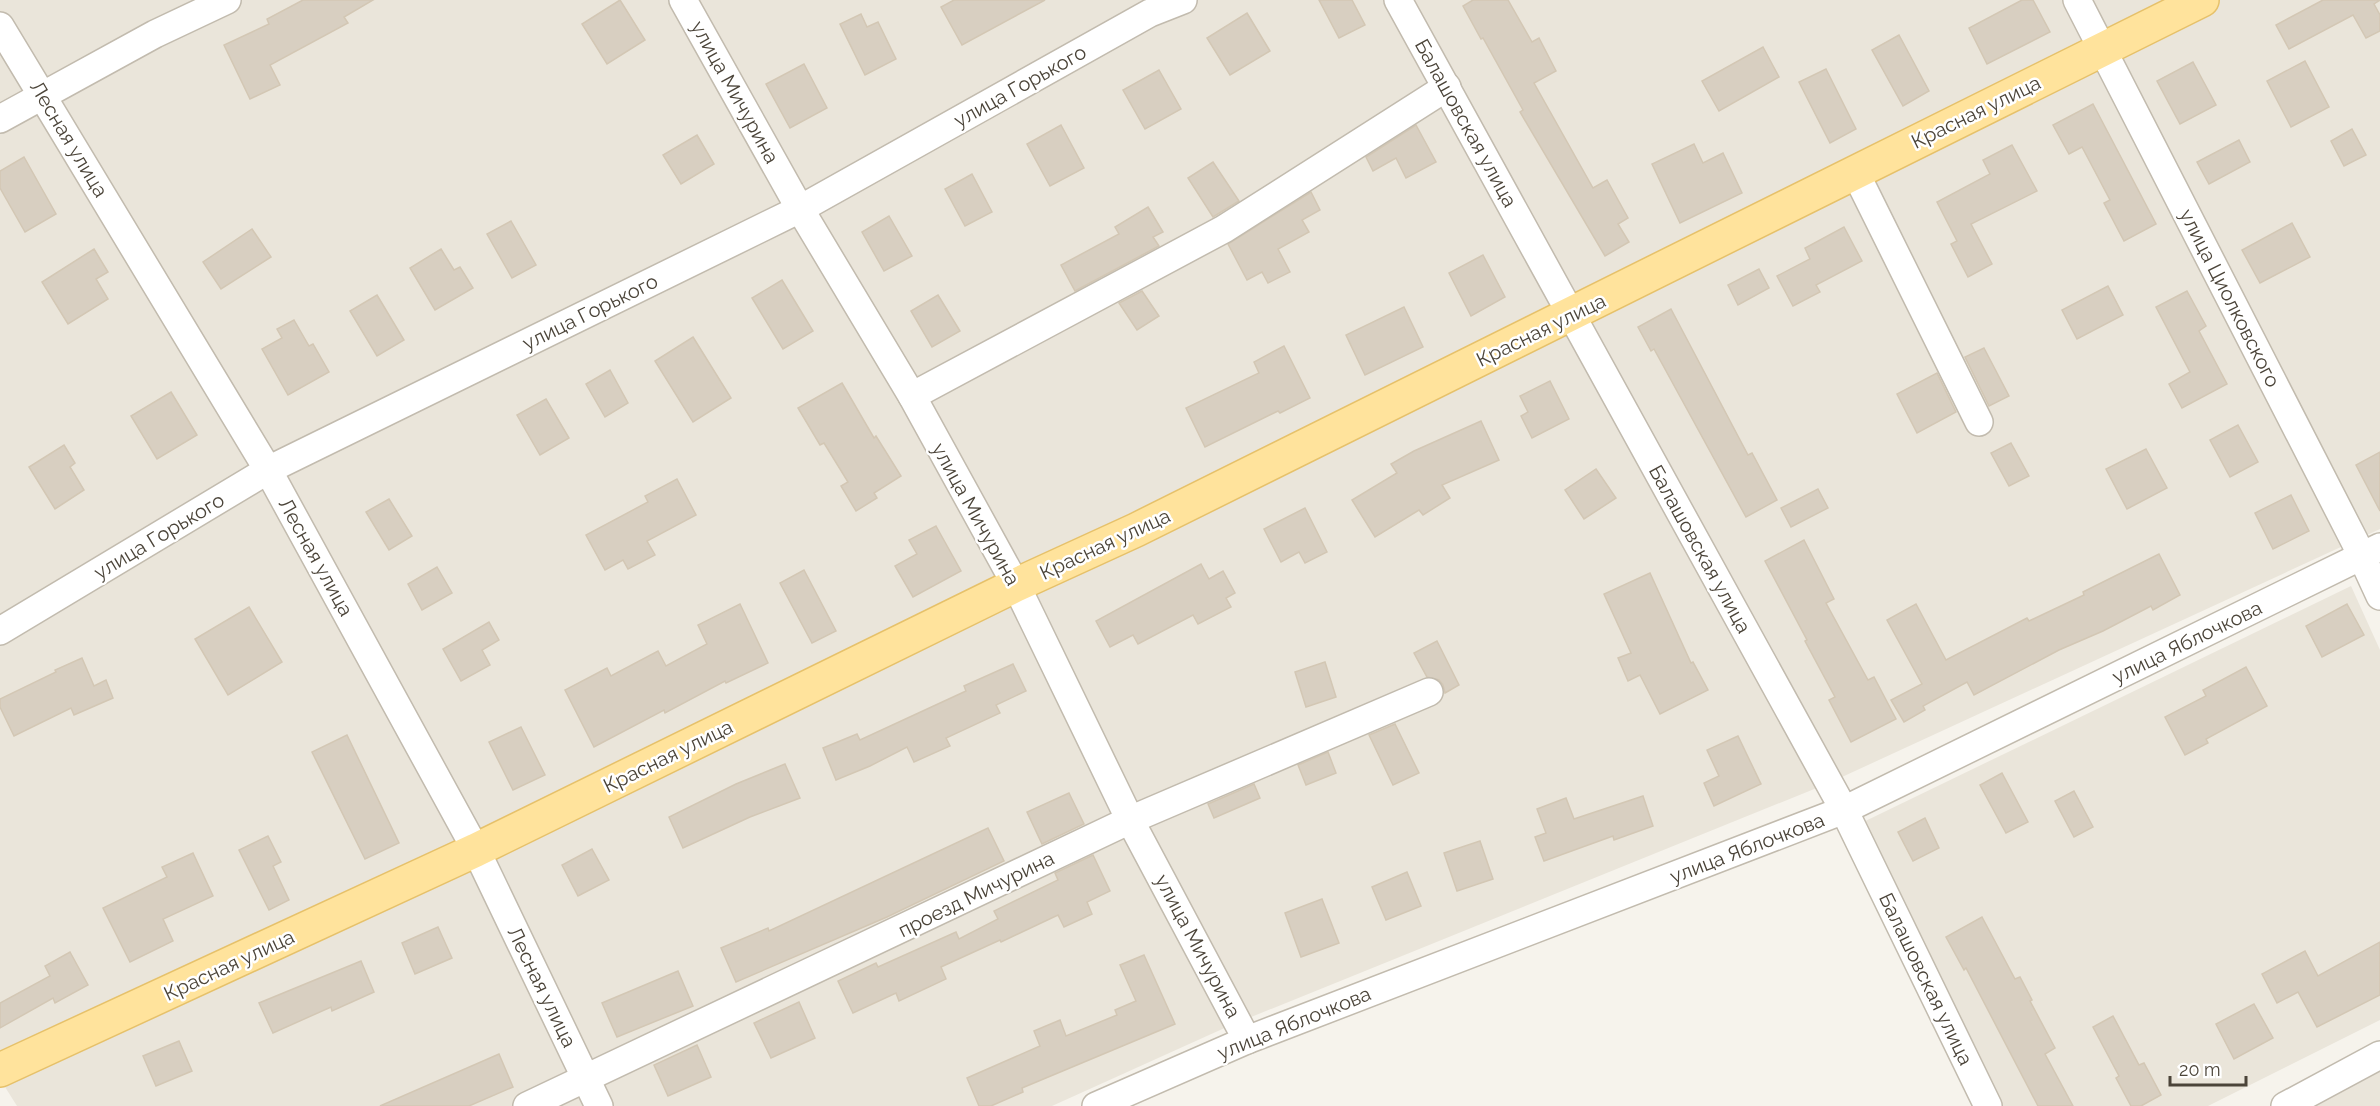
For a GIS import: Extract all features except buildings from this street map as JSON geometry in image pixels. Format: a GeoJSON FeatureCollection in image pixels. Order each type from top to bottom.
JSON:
{"type":"FeatureCollection","features":[{"type":"Feature","properties":{"kind":"main road","name":"Красная улица"},"geometry":{"type":"LineString","coordinates":[[0,1070],[476,850],[1016,585],[1136,530],[2202,0]]}},
{"type":"Feature","properties":{"kind":"street"},"geometry":{"type":"LineString","coordinates":[[0,119],[155,34],[227,0]]}},
{"type":"Feature","properties":{"kind":"street","name":"улица Мичурина"},"geometry":{"type":"LineString","coordinates":[[683,0],[800,209],[912,396],[1016,585],[1130,820],[1247,1040]]}},
{"type":"Feature","properties":{"kind":"street","name":"улица Горького"},"geometry":{"type":"LineString","coordinates":[[0,631],[268,470],[800,209],[1150,13],[1183,0]]}},
{"type":"Feature","properties":{"kind":"street","name":"Балашовская улица"},"geometry":{"type":"LineString","coordinates":[[1398,0],[1844,810],[1988,1106]]}},
{"type":"Feature","properties":{"kind":"street","name":"улица Циолковского"},"geometry":{"type":"LineString","coordinates":[[2077,0],[2371,552],[2380,596]]}},
{"type":"Feature","properties":{"kind":"street","name":"Лесная улица"},"geometry":{"type":"LineString","coordinates":[[0,26],[268,470],[476,850],[599,1106]]}},
{"type":"Feature","properties":{"kind":"street"},"geometry":{"type":"LineString","coordinates":[[912,396],[1224,229],[1447,87]]}},
{"type":"Feature","properties":{"kind":"street"},"geometry":{"type":"LineString","coordinates":[[1855,172],[1978,423]]}},
{"type":"Feature","properties":{"kind":"street","name":"улица Яблочкова"},"geometry":{"type":"LineString","coordinates":[[1096,1106],[1247,1040],[1844,810],[2371,552]]}},
{"type":"Feature","properties":{"kind":"street","name":"проезд Мичурина"},"geometry":{"type":"LineString","coordinates":[[527,1106],[1130,820],[1429,692]]}},
{"type":"Feature","properties":{"kind":"street"},"geometry":{"type":"LineString","coordinates":[[2285,1106],[2380,1055]]}},
{"type":"Feature","properties":{"kind":"shaded area"},"geometry":{"type":"Polygon","coordinates":[[[0,0],[2380,0],[2380,529],[1829,783],[1229,1026],[1052,1106],[17,1106],[0,1079],[0,0]]]}},
{"type":"Feature","properties":{"kind":"shaded area"},"geometry":{"type":"Polygon","coordinates":[[[2351,586],[2380,650],[2380,1020],[2208,1106],[1989,1106],[1853,827],[2351,586]]]}},
{"type":"Feature","properties":{"kind":"shaded area"},"geometry":{"type":"Polygon","coordinates":[[[2380,1068],[2380,1106],[2304,1106],[2380,1068]]]}}]}
